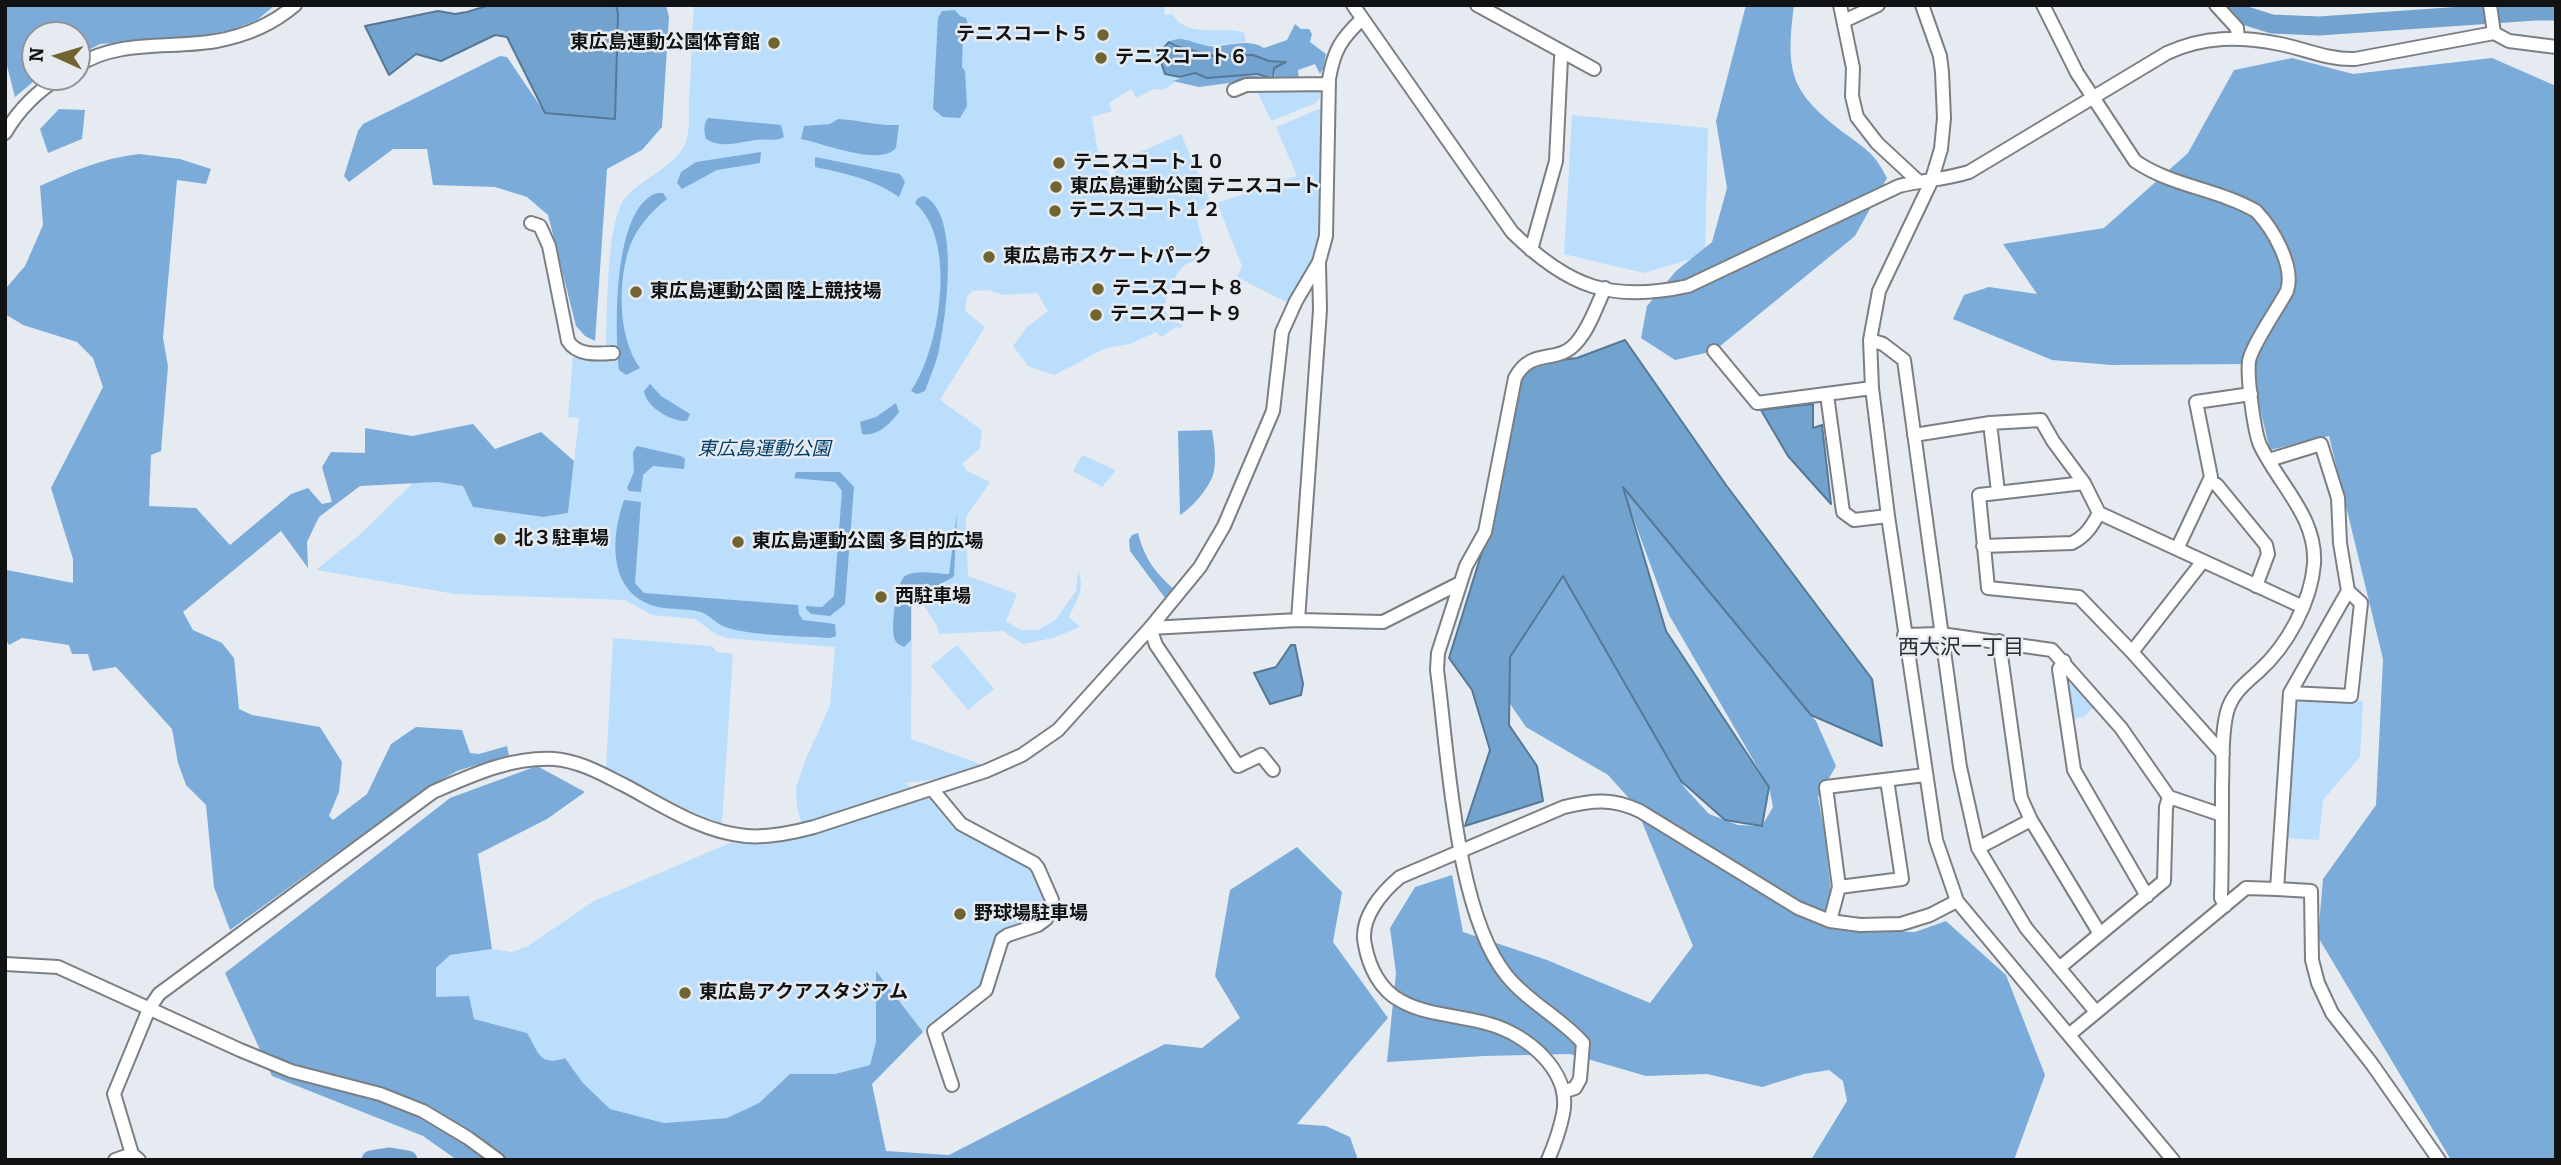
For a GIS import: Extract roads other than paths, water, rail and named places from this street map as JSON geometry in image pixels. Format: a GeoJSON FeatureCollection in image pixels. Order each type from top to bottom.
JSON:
{"type":"FeatureCollection","features":[{"type":"Feature","properties":{"kind":"street"},"geometry":{"type":"LineString","coordinates":[[91,58],[103,52],[126,48],[214,41],[239,36],[263,26],[295,5]]}},
{"type":"Feature","properties":{"kind":"street"},"geometry":{"type":"LineString","coordinates":[[1353,5],[1512,232],[1547,264],[1580,283],[1619,292],[1654,293],[1688,286],[1899,186],[1969,172],[2167,52],[2190,42],[2238,39],[2278,44],[2336,60],[2355,59],[2493,29]]}},
{"type":"Feature","properties":{"kind":"street"},"geometry":{"type":"LineString","coordinates":[[1477,5],[1594,69]]}},
{"type":"Feature","properties":{"kind":"street"},"geometry":{"type":"LineString","coordinates":[[1840,5],[1853,68],[1852,96],[1857,117],[1877,143],[1924,181]]}},
{"type":"Feature","properties":{"kind":"street"},"geometry":{"type":"LineString","coordinates":[[1844,21],[1878,5]]}},
{"type":"Feature","properties":{"kind":"street"},"geometry":{"type":"LineString","coordinates":[[1923,5],[1940,56],[1945,91],[1941,149],[1924,181],[1879,291],[1870,340],[1872,388],[1888,516],[1936,840],[1957,901],[2173,1160]]}},
{"type":"Feature","properties":{"kind":"street"},"geometry":{"type":"LineString","coordinates":[[2043,5],[2077,73],[2132,157],[2146,169],[2256,211],[2264,219],[2281,251],[2290,282],[2250,358],[2250,394],[2259,442],[2307,521],[2312,537],[2314,563],[2303,607],[2278,652],[2259,672],[2243,683],[2227,711],[2222,754],[2221,898],[2225,906]]}},
{"type":"Feature","properties":{"kind":"street"},"geometry":{"type":"LineString","coordinates":[[2216,5],[2237,27],[2238,39]]}},
{"type":"Feature","properties":{"kind":"street"},"geometry":{"type":"LineString","coordinates":[[2490,5],[2493,29],[2509,41],[2556,47]]}},
{"type":"Feature","properties":{"kind":"street"},"geometry":{"type":"LineString","coordinates":[[115,1160],[135,1157],[114,1094],[149,1009],[159,994],[433,792],[490,768],[513,762],[555,759],[589,767],[720,832],[746,836],[786,834],[986,771],[1022,755],[1058,730],[1150,628],[1200,567],[1224,526],[1273,411],[1282,332],[1319,262],[1326,236],[1329,84],[1333,54],[1343,37],[1362,19]]}},
{"type":"Feature","properties":{"kind":"street"},"geometry":{"type":"LineString","coordinates":[[1531,250],[1556,162],[1563,52]]}},
{"type":"Feature","properties":{"kind":"street"},"geometry":{"type":"LineString","coordinates":[[1234,90],[1246,85],[1329,84]]}},
{"type":"Feature","properties":{"kind":"street"},"geometry":{"type":"LineString","coordinates":[[5,133],[17,112],[40,91]]}},
{"type":"Feature","properties":{"kind":"street"},"geometry":{"type":"LineString","coordinates":[[531,223],[540,226],[549,246],[571,346],[579,351],[596,354],[613,353]]}},
{"type":"Feature","properties":{"kind":"street"},"geometry":{"type":"LineString","coordinates":[[1298,620],[1320,310],[1319,262]]}},
{"type":"Feature","properties":{"kind":"street"},"geometry":{"type":"LineString","coordinates":[[1563,1092],[1575,1088],[1580,1079],[1583,1043],[1507,977],[1488,947],[1468,885],[1461,849],[1437,670],[1438,653],[1460,583],[1485,532],[1515,378],[1521,365],[1534,359],[1558,355],[1577,343],[1605,288]]}},
{"type":"Feature","properties":{"kind":"street"},"geometry":{"type":"LineString","coordinates":[[1870,340],[1883,344],[1904,360],[1960,767],[1978,848],[2026,928],[2096,1012]]}},
{"type":"Feature","properties":{"kind":"street"},"geometry":{"type":"LineString","coordinates":[[1714,351],[1756,403],[1872,388]]}},
{"type":"Feature","properties":{"kind":"street"},"geometry":{"type":"LineString","coordinates":[[2177,549],[2211,477],[2196,402],[2250,394]]}},
{"type":"Feature","properties":{"kind":"street"},"geometry":{"type":"LineString","coordinates":[[1827,395],[1843,512],[1854,520],[1888,516]]}},
{"type":"Feature","properties":{"kind":"street"},"geometry":{"type":"LineString","coordinates":[[1914,435],[1990,423],[2041,420],[2084,483],[2099,513],[2303,607]]}},
{"type":"Feature","properties":{"kind":"street"},"geometry":{"type":"LineString","coordinates":[[1990,423],[1998,492]]}},
{"type":"Feature","properties":{"kind":"street"},"geometry":{"type":"LineString","coordinates":[[2269,460],[2321,444],[2338,498],[2340,543],[2348,591],[2361,603],[2351,696],[2290,692]]}},
{"type":"Feature","properties":{"kind":"street"},"geometry":{"type":"LineString","coordinates":[[2209,481],[2217,485],[2266,545],[2269,554],[2256,586]]}},
{"type":"Feature","properties":{"kind":"street"},"geometry":{"type":"LineString","coordinates":[[2084,483],[1979,495],[1988,588],[2080,597],[2222,754]]}},
{"type":"Feature","properties":{"kind":"street"},"geometry":{"type":"LineString","coordinates":[[1983,546],[2072,543],[2090,530],[2099,513]]}},
{"type":"Feature","properties":{"kind":"street"},"geometry":{"type":"LineString","coordinates":[[2132,652],[2203,561]]}},
{"type":"Feature","properties":{"kind":"street"},"geometry":{"type":"LineString","coordinates":[[1150,628],[1298,620],[1383,622],[1460,583]]}},
{"type":"Feature","properties":{"kind":"street"},"geometry":{"type":"LineString","coordinates":[[2277,889],[2290,692],[2348,591]]}},
{"type":"Feature","properties":{"kind":"street"},"geometry":{"type":"LineString","coordinates":[[1150,628],[1156,646],[1238,766],[1261,755],[1273,770]]}},
{"type":"Feature","properties":{"kind":"street"},"geometry":{"type":"LineString","coordinates":[[1904,635],[1941,634],[2052,650],[2121,728],[2169,797],[2222,816]]}},
{"type":"Feature","properties":{"kind":"street"},"geometry":{"type":"LineString","coordinates":[[1999,641],[2021,798],[2031,820],[2099,934]]}},
{"type":"Feature","properties":{"kind":"street"},"geometry":{"type":"LineString","coordinates":[[2064,662],[2059,669],[2074,770],[2147,895]]}},
{"type":"Feature","properties":{"kind":"street"},"geometry":{"type":"LineString","coordinates":[[1830,921],[1839,887],[1826,787],[1925,775]]}},
{"type":"Feature","properties":{"kind":"street"},"geometry":{"type":"LineString","coordinates":[[1839,887],[1902,879],[1887,780]]}},
{"type":"Feature","properties":{"kind":"street"},"geometry":{"type":"LineString","coordinates":[[932,789],[961,824],[1034,863],[1052,900],[1046,919],[1038,925],[1002,939],[986,990],[934,1031],[952,1085]]}},
{"type":"Feature","properties":{"kind":"street"},"geometry":{"type":"LineString","coordinates":[[2059,968],[2164,881],[2166,807],[2169,797]]}},
{"type":"Feature","properties":{"kind":"street"},"geometry":{"type":"LineString","coordinates":[[1548,1160],[1564,1113],[1563,1092],[1557,1074],[1538,1051],[1518,1037],[1490,1024],[1419,1009],[1399,1000],[1382,985],[1368,961],[1363,939],[1367,918],[1381,896],[1400,877],[1564,807],[1588,801],[1622,802],[1656,820],[1798,908],[1830,921],[1860,925],[1901,924],[1930,915],[1957,901]]}},
{"type":"Feature","properties":{"kind":"street"},"geometry":{"type":"LineString","coordinates":[[1978,848],[2031,820]]}},
{"type":"Feature","properties":{"kind":"street"},"geometry":{"type":"LineString","coordinates":[[2070,1034],[2246,888],[2311,891],[2312,960],[2318,983],[2332,1013],[2372,1064],[2439,1160]]}},
{"type":"Feature","properties":{"kind":"street"},"geometry":{"type":"LineString","coordinates":[[5,964],[58,967],[291,1071],[380,1094],[423,1111],[498,1160]]}},
{"type":"Feature","properties":{"kind":"waterway"},"geometry":{"type":"LineString","coordinates":[[2230,5],[2234,12],[2272,24],[2319,26],[2556,11]]}},
{"type":"Feature","properties":{"kind":"waterway"},"geometry":{"type":"LineString","coordinates":[[371,1160],[390,1157],[408,1160]]}},
{"type":"Feature","properties":{"kind":"place","name":"テニスコート５"},"geometry":{"type":"Point","coordinates":[1103,35]}},
{"type":"Feature","properties":{"kind":"place","name":"東広島運動公園体育館"},"geometry":{"type":"Point","coordinates":[774,43]}},
{"type":"Feature","properties":{"kind":"place","name":"テニスコート６"},"geometry":{"type":"Point","coordinates":[1101,58]}},
{"type":"Feature","properties":{"kind":"place","name":"テニスコート１０"},"geometry":{"type":"Point","coordinates":[1059,163]}},
{"type":"Feature","properties":{"kind":"place","name":"東広島運動公園 テニスコート"},"geometry":{"type":"Point","coordinates":[1056,187]}},
{"type":"Feature","properties":{"kind":"place","name":"テニスコート１２"},"geometry":{"type":"Point","coordinates":[1055,211]}},
{"type":"Feature","properties":{"kind":"place","name":"東広島市スケートパーク"},"geometry":{"type":"Point","coordinates":[989,257]}},
{"type":"Feature","properties":{"kind":"place","name":"テニスコート８"},"geometry":{"type":"Point","coordinates":[1098,289]}},
{"type":"Feature","properties":{"kind":"place","name":"東広島運動公園 陸上競技場"},"geometry":{"type":"Point","coordinates":[636,292]}},
{"type":"Feature","properties":{"kind":"place","name":"テニスコート９"},"geometry":{"type":"Point","coordinates":[1096,315]}},
{"type":"Feature","properties":{"kind":"place","name":"北３駐車場"},"geometry":{"type":"Point","coordinates":[500,539]}},
{"type":"Feature","properties":{"kind":"place","name":"東広島運動公園 多目的広場"},"geometry":{"type":"Point","coordinates":[738,542]}},
{"type":"Feature","properties":{"kind":"place","name":"西駐車場"},"geometry":{"type":"Point","coordinates":[881,597]}},
{"type":"Feature","properties":{"kind":"place","name":"野球場駐車場"},"geometry":{"type":"Point","coordinates":[960,914]}},
{"type":"Feature","properties":{"kind":"place","name":"東広島アクアスタジアム"},"geometry":{"type":"Point","coordinates":[685,993]}},
{"type":"Feature","properties":{"kind":"district","name":"西大沢一丁目"},"geometry":{"type":"Point","coordinates":[1961,648]}},
{"type":"Feature","properties":{"kind":"park label","name":"東広島運動公園"},"geometry":{"type":"Point","coordinates":[764,450]}}]}
